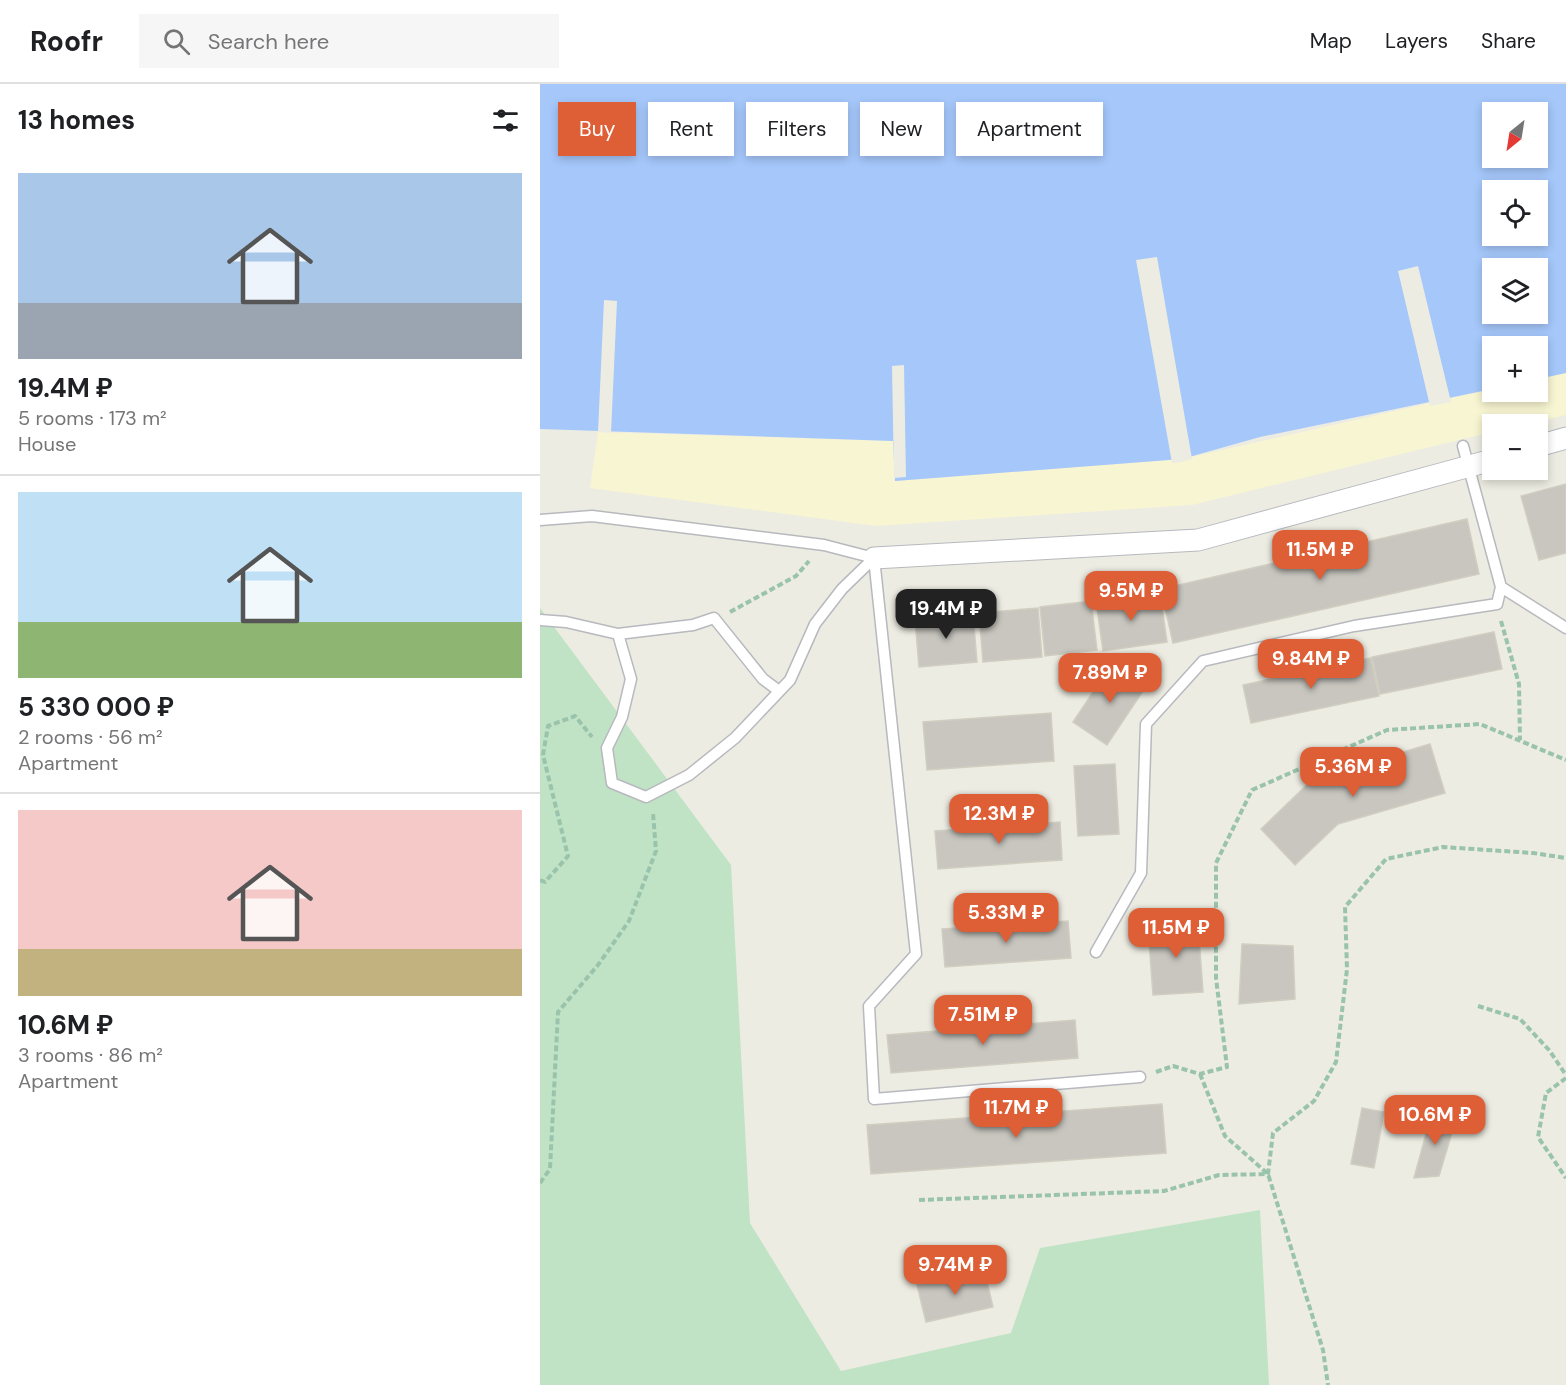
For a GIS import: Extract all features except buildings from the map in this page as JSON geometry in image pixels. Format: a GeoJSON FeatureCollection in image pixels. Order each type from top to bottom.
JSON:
{"type":"FeatureCollection","features":[{"type":"Feature","properties":{"kind":"street"},"geometry":{"type":"LineString","coordinates":[[1548,443],[1566,438]]}},
{"type":"Feature","properties":{"kind":"street"},"geometry":{"type":"LineString","coordinates":[[874,558],[1198,540],[1482,463]]}},
{"type":"Feature","properties":{"kind":"lane"},"geometry":{"type":"LineString","coordinates":[[1096,952],[1141,873],[1146,724],[1203,661],[1354,626],[1497,604],[1501,587],[1463,446]]}},
{"type":"Feature","properties":{"kind":"lane"},"geometry":{"type":"LineString","coordinates":[[540,520],[591,516],[824,545],[874,558]]}},
{"type":"Feature","properties":{"kind":"lane"},"geometry":{"type":"LineString","coordinates":[[618,634],[631,679],[622,717],[607,748],[612,783],[646,797],[688,775],[735,738],[790,680],[815,624],[842,589],[874,558]]}},
{"type":"Feature","properties":{"kind":"lane"},"geometry":{"type":"LineString","coordinates":[[874,558],[916,954],[869,1006],[874,1099],[1140,1077]]}},
{"type":"Feature","properties":{"kind":"lane"},"geometry":{"type":"LineString","coordinates":[[1501,587],[1566,628]]}},
{"type":"Feature","properties":{"kind":"lane"},"geometry":{"type":"LineString","coordinates":[[540,620],[566,622],[618,634],[693,625],[714,618],[763,679],[779,690]]}},
{"type":"Feature","properties":{"kind":"path"},"geometry":{"type":"LineString","coordinates":[[714,618],[740,608],[795,576],[824,545]]}},
{"type":"Feature","properties":{"kind":"path"},"geometry":{"type":"LineString","coordinates":[[1497,604],[1519,684],[1520,740]]}},
{"type":"Feature","properties":{"kind":"path"},"geometry":{"type":"LineString","coordinates":[[540,880],[545,882],[568,856],[543,755],[548,726],[575,716],[599,747],[607,748]]}},
{"type":"Feature","properties":{"kind":"path"},"geometry":{"type":"LineString","coordinates":[[1140,1077],[1173,1066],[1200,1074],[1227,1068],[1216,978],[1216,863],[1252,790],[1387,730],[1480,724],[1566,760]]}},
{"type":"Feature","properties":{"kind":"path"},"geometry":{"type":"LineString","coordinates":[[540,1183],[550,1169],[558,1012],[598,965],[629,921],[656,851],[654,814],[646,797]]}},
{"type":"Feature","properties":{"kind":"path"},"geometry":{"type":"LineString","coordinates":[[1328,1385],[1323,1350],[1268,1173],[1273,1133],[1314,1101],[1336,1062],[1347,969],[1345,907],[1386,859],[1443,847],[1533,853],[1566,858]]}},
{"type":"Feature","properties":{"kind":"path"},"geometry":{"type":"LineString","coordinates":[[1478,1006],[1520,1019],[1549,1050],[1566,1076],[1546,1093],[1538,1137],[1566,1178]]}},
{"type":"Feature","properties":{"kind":"path"},"geometry":{"type":"LineString","coordinates":[[1200,1074],[1224,1136],[1268,1173]]}},
{"type":"Feature","properties":{"kind":"path"},"geometry":{"type":"LineString","coordinates":[[918,1200],[1164,1191],[1219,1175],[1268,1173]]}},
{"type":"Feature","properties":{"kind":"green space"},"geometry":{"type":"Polygon","coordinates":[[[540,608],[731,865],[750,1223],[841,1371],[1011,1333],[1040,1248],[1260,1210],[1269,1385],[540,1385],[540,608]]]}},
{"type":"Feature","properties":{"kind":"sand"},"geometry":{"type":"Polygon","coordinates":[[[1566,373],[1566,415],[1548,419],[1548,414],[1482,414],[1482,434],[1192,505],[876,526],[590,488],[598,432],[893,441],[896,481],[1182,459],[1482,391],[1482,402],[1548,402],[1548,377],[1566,373]]]}},
{"type":"Feature","properties":{"kind":"water"},"geometry":{"type":"Polygon","coordinates":[[[540,84],[1566,84],[1566,373],[1548,377],[1548,336],[1482,336],[1482,391],[1260,437],[1182,459],[895,481],[893,441],[540,429],[540,84]]]}},
{"type":"Feature","properties":{"kind":"pier"},"geometry":{"type":"Polygon","coordinates":[[[1157,257],[1192,459],[1172,463],[1136,260],[1157,257]]]}},
{"type":"Feature","properties":{"kind":"pier"},"geometry":{"type":"Polygon","coordinates":[[[1418,266],[1451,402],[1430,406],[1398,271],[1418,266]]]}},
{"type":"Feature","properties":{"kind":"pier"},"geometry":{"type":"Polygon","coordinates":[[[604,300],[617,301],[611,433],[598,432],[604,300]]]}},
{"type":"Feature","properties":{"kind":"pier"},"geometry":{"type":"Polygon","coordinates":[[[904,365],[906,477],[894,478],[892,366],[904,365]]]}}]}
